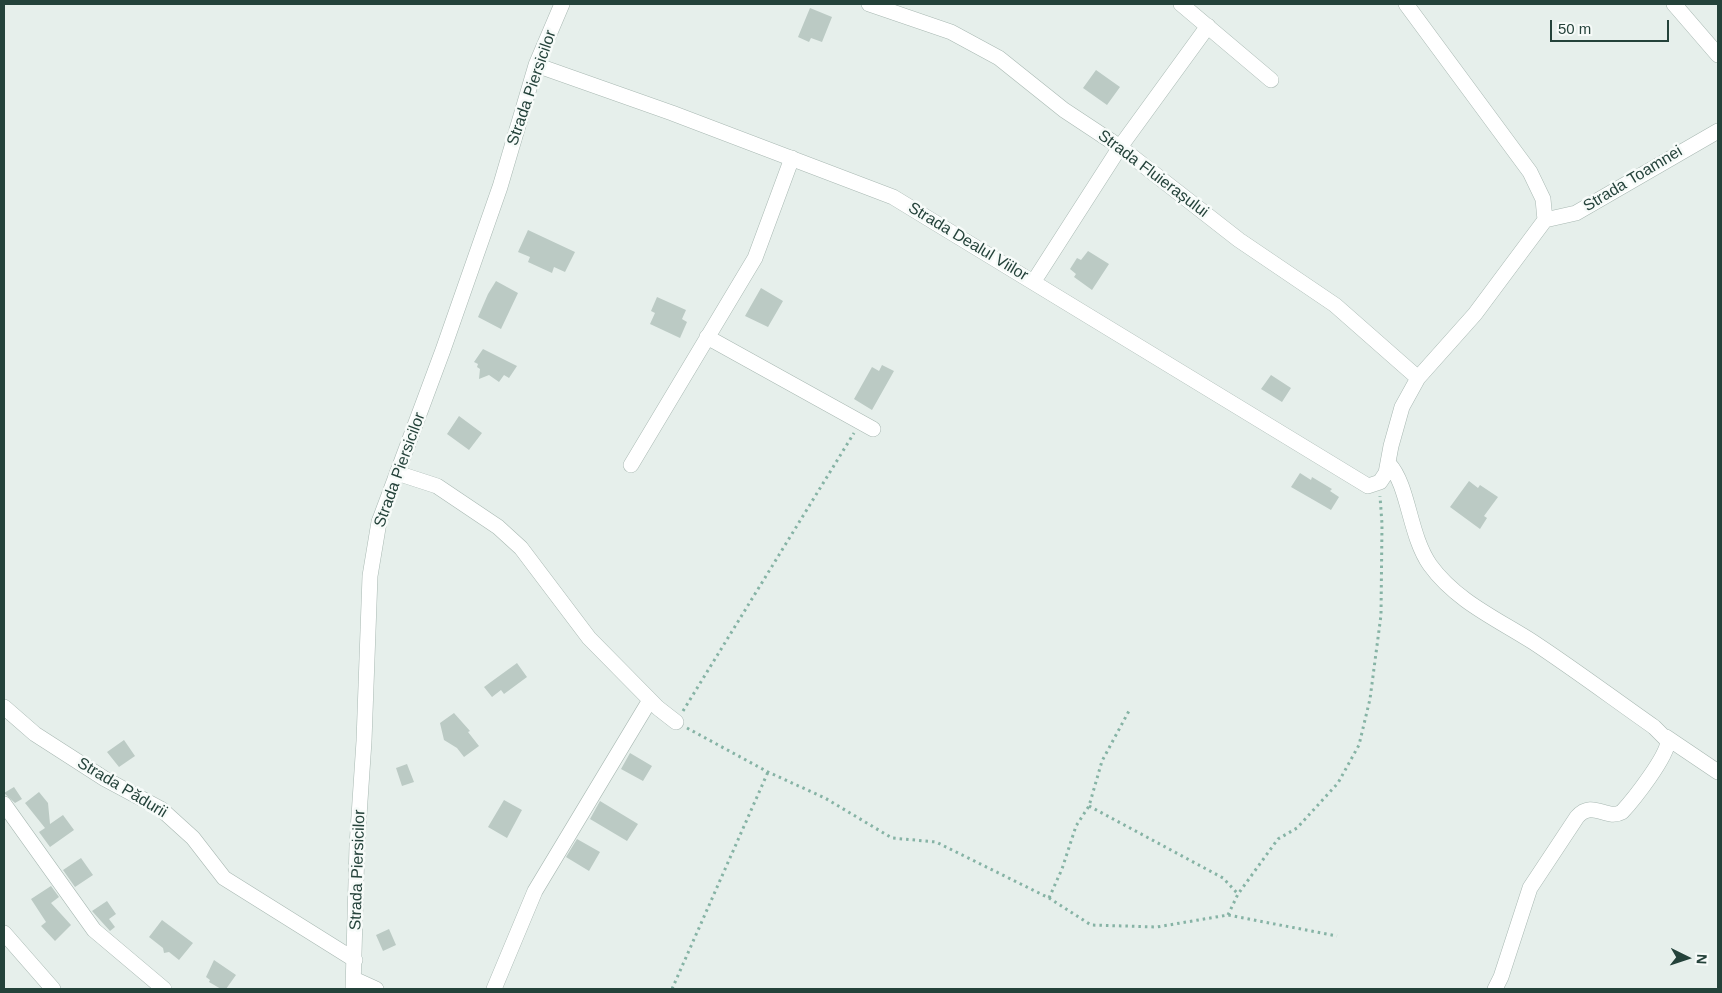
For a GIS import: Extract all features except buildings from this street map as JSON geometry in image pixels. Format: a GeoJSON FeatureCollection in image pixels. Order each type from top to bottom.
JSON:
{"type":"FeatureCollection","features":[{"type":"Feature","properties":{"kind":"street","name":"Strada Piersicilor"},"geometry":{"type":"LineString","coordinates":[[354,984],[357,846],[364,741],[370,576],[379,522],[444,350],[500,187],[536,65],[562,4]]}},
{"type":"Feature","properties":{"kind":"street","name":"Strada Fluierașului"},"geometry":{"type":"LineString","coordinates":[[869,4],[951,32],[999,58],[1064,110],[1120,147],[1239,240],[1334,305],[1418,378]]}},
{"type":"Feature","properties":{"kind":"street"},"geometry":{"type":"LineString","coordinates":[[1181,4],[1271,80]]}},
{"type":"Feature","properties":{"kind":"street"},"geometry":{"type":"LineString","coordinates":[[1368,486],[1376,484],[1384,478],[1402,407],[1418,378],[1475,314],[1545,220],[1543,199],[1530,172],[1406,4]]}},
{"type":"Feature","properties":{"kind":"street"},"geometry":{"type":"LineString","coordinates":[[1674,4],[1718,55]]}},
{"type":"Feature","properties":{"kind":"street"},"geometry":{"type":"LineString","coordinates":[[1034,281],[1120,147],[1208,26]]}},
{"type":"Feature","properties":{"kind":"street","name":"Strada Dealul Viilor"},"geometry":{"type":"LineString","coordinates":[[536,65],[792,158],[893,197],[1034,281],[1368,486]]}},
{"type":"Feature","properties":{"kind":"street","name":"Strada Toamnei"},"geometry":{"type":"LineString","coordinates":[[1545,220],[1576,213],[1718,131]]}},
{"type":"Feature","properties":{"kind":"street"},"geometry":{"type":"LineString","coordinates":[[630,465],[755,258],[792,158]]}},
{"type":"Feature","properties":{"kind":"street"},"geometry":{"type":"LineString","coordinates":[[708,337],[867,426]]}},
{"type":"Feature","properties":{"kind":"street"},"geometry":{"type":"LineString","coordinates":[[1389,464],[1396,475],[1420,549],[1430,565],[1449,586],[1484,614],[1548,652],[1718,772]]}},
{"type":"Feature","properties":{"kind":"street"},"geometry":{"type":"LineString","coordinates":[[397,473],[437,486],[498,527],[521,548],[589,638],[650,700],[676,722]]}},
{"type":"Feature","properties":{"kind":"street"},"geometry":{"type":"LineString","coordinates":[[494,989],[535,891],[650,700]]}},
{"type":"Feature","properties":{"kind":"street","name":"Strada Pădurii"},"geometry":{"type":"LineString","coordinates":[[4,707],[36,734],[105,779],[161,809],[193,838],[224,878],[356,960]]}},
{"type":"Feature","properties":{"kind":"street"},"geometry":{"type":"LineString","coordinates":[[1495,989],[1501,977],[1530,888],[1567,831],[1584,810],[1593,809],[1615,815],[1622,812],[1661,759],[1667,746],[1666,737]]}},
{"type":"Feature","properties":{"kind":"street"},"geometry":{"type":"LineString","coordinates":[[4,804],[94,930],[157,988]]}},
{"type":"Feature","properties":{"kind":"street"},"geometry":{"type":"LineString","coordinates":[[4,933],[53,989]]}},
{"type":"Feature","properties":{"kind":"street"},"geometry":{"type":"LineString","coordinates":[[354,984],[376,989]]}},
{"type":"Feature","properties":{"kind":"path"},"geometry":{"type":"LineString","coordinates":[[867,426],[676,722],[768,772],[825,798],[892,838],[936,842],[1049,898],[1091,925],[1157,927],[1228,915],[1337,936]]}},
{"type":"Feature","properties":{"kind":"path"},"geometry":{"type":"LineString","coordinates":[[1228,915],[1238,894],[1278,839],[1297,828],[1338,783],[1358,745],[1370,699],[1380,615],[1382,524],[1380,494],[1368,486]]}},
{"type":"Feature","properties":{"kind":"path"},"geometry":{"type":"LineString","coordinates":[[1049,898],[1062,868],[1076,826],[1089,806],[1102,761],[1130,709]]}},
{"type":"Feature","properties":{"kind":"path"},"geometry":{"type":"LineString","coordinates":[[672,989],[768,772]]}},
{"type":"Feature","properties":{"kind":"path"},"geometry":{"type":"LineString","coordinates":[[1089,806],[1223,878],[1238,894]]}}]}
